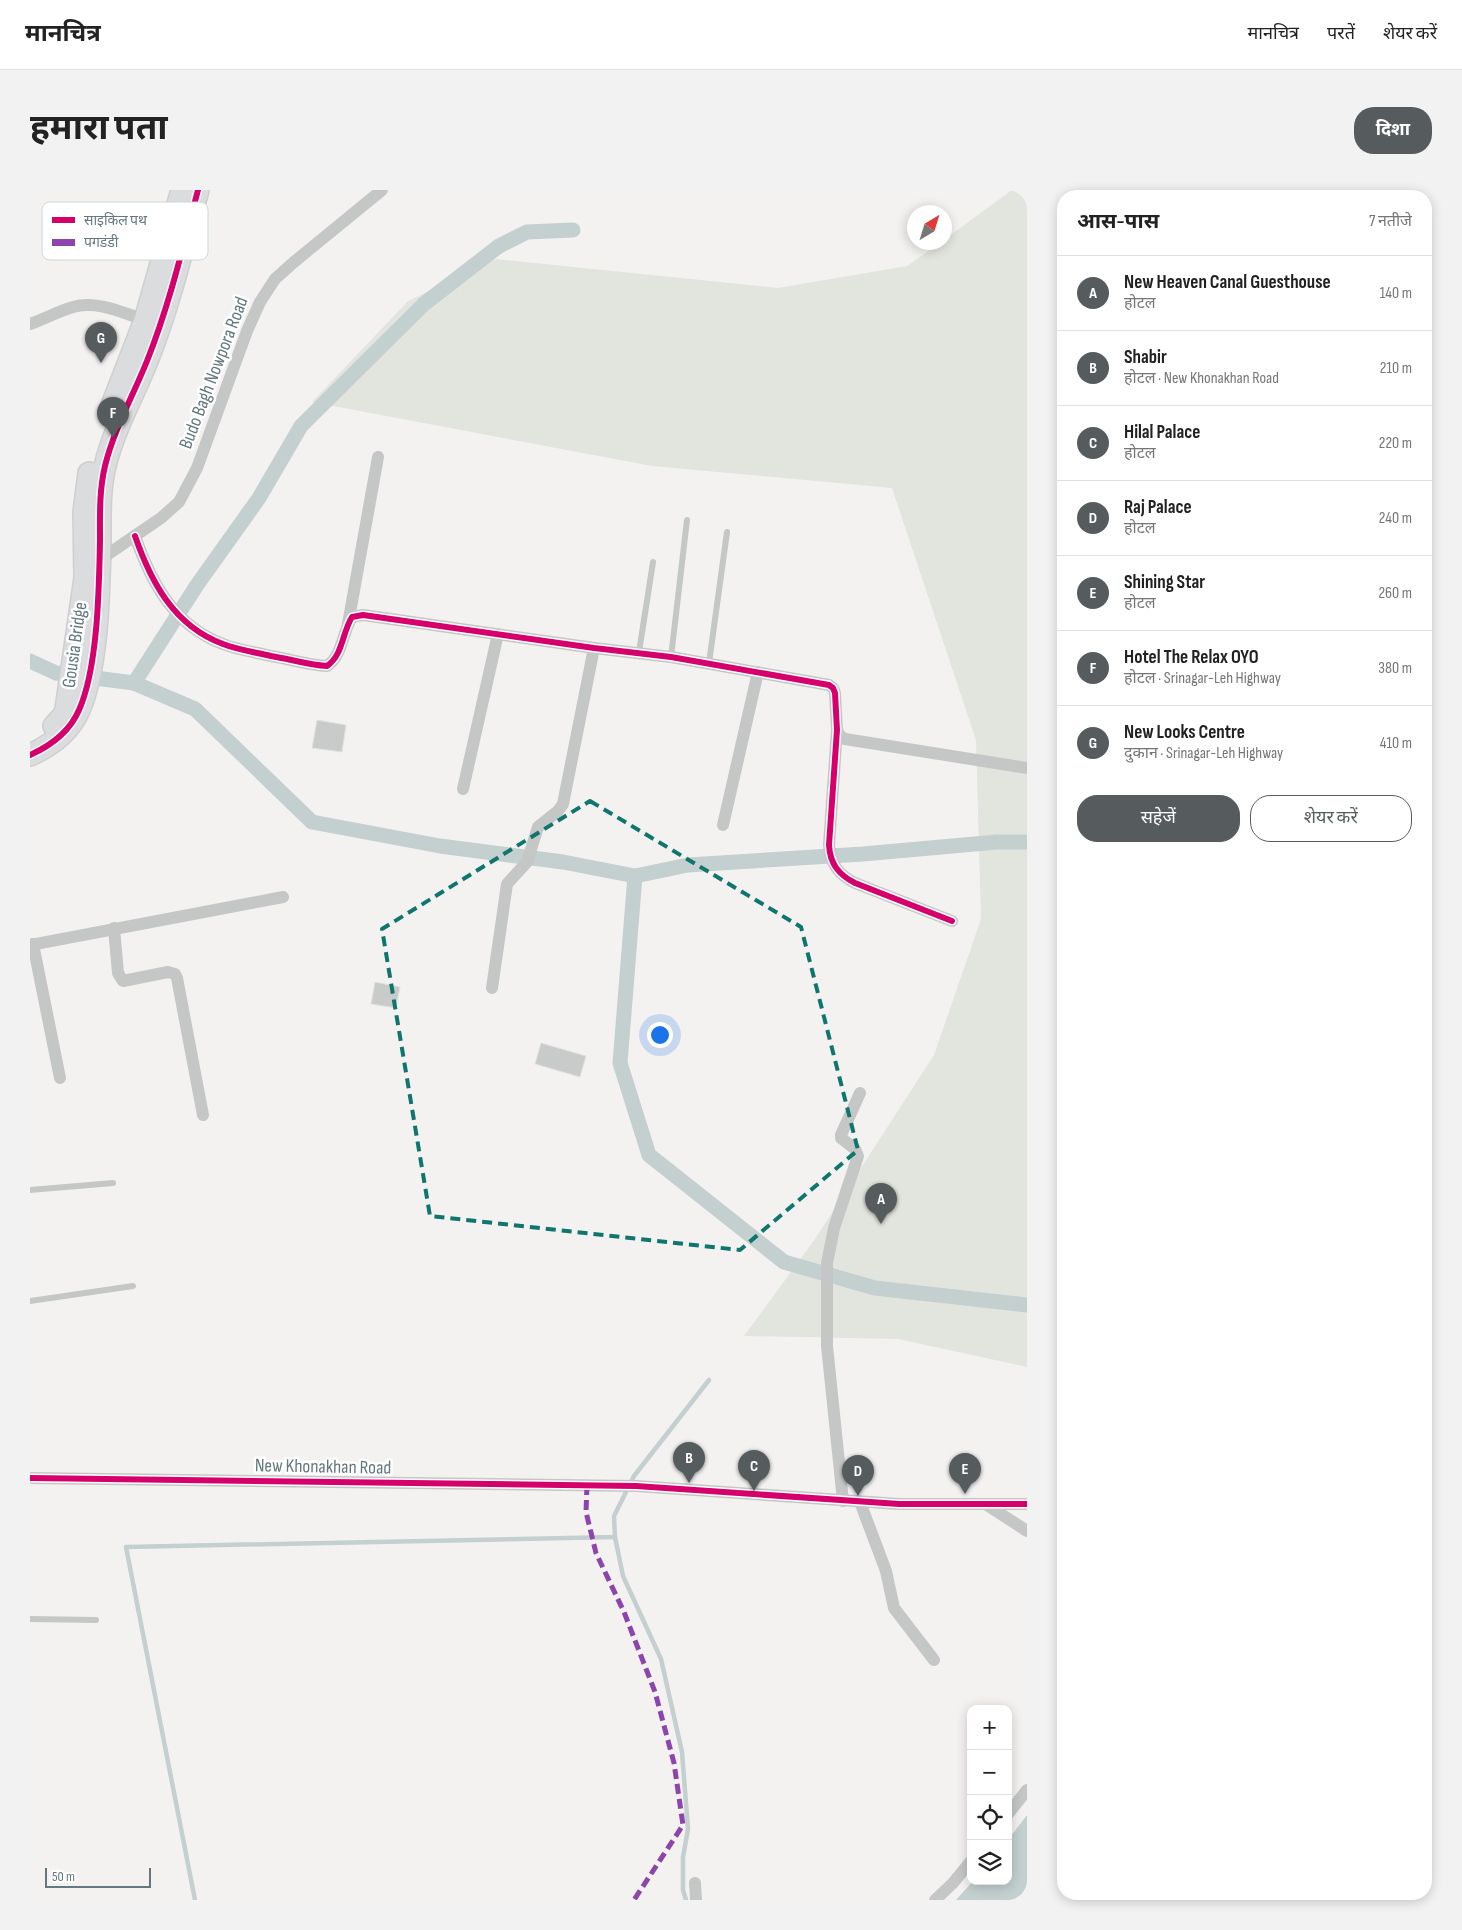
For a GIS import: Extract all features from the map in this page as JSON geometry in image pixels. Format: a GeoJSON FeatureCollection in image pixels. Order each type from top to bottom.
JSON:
{"type":"FeatureCollection","features":[{"type":"Feature","properties":{"kind":"highway"},"geometry":{"type":"LineString","coordinates":[[92,572],[84,512],[89,474],[99,439],[145,320],[162,260]]}},
{"type":"Feature","properties":{"kind":"highway"},"geometry":{"type":"LineString","coordinates":[[92,572],[104,467],[166,308],[179,260]]}},
{"type":"Feature","properties":{"kind":"highway","name":"Gousia Bridge"},"geometry":{"type":"LineString","coordinates":[[72,712],[84,698],[91,664],[92,572]]}},
{"type":"Feature","properties":{"kind":"highway"},"geometry":{"type":"LineString","coordinates":[[30,743],[54,727],[64,715],[72,712]]}},
{"type":"Feature","properties":{"kind":"highway"},"geometry":{"type":"LineString","coordinates":[[30,755],[50,744],[62,733],[72,712]]}},
{"type":"Feature","properties":{"kind":"street","name":"Budo Bagh Nowpora Road"},"geometry":{"type":"LineString","coordinates":[[92,572],[135,536],[161,518],[178,502],[197,468],[247,331],[260,302],[275,279],[382,190]]}},
{"type":"Feature","properties":{"kind":"street"},"geometry":{"type":"LineString","coordinates":[[30,324],[74,307],[86,305],[100,306],[145,320]]}},
{"type":"Feature","properties":{"kind":"street"},"geometry":{"type":"LineString","coordinates":[[135,536],[146,566],[166,603],[184,620],[210,639],[233,648],[327,666],[334,661],[348,624],[378,458]]}},
{"type":"Feature","properties":{"kind":"street"},"geometry":{"type":"LineString","coordinates":[[348,624],[352,617],[363,615],[594,648],[638,652],[829,685],[835,693],[837,730],[829,852],[836,869],[845,878],[855,883],[952,921]]}},
{"type":"Feature","properties":{"kind":"street"},"geometry":{"type":"LineString","coordinates":[[463,789],[498,634]]}},
{"type":"Feature","properties":{"kind":"street"},"geometry":{"type":"LineString","coordinates":[[492,988],[506,884],[527,862],[538,827],[558,812],[564,804],[594,648]]}},
{"type":"Feature","properties":{"kind":"street"},"geometry":{"type":"LineString","coordinates":[[723,825],[758,672]]}},
{"type":"Feature","properties":{"kind":"street"},"geometry":{"type":"LineString","coordinates":[[837,730],[840,736],[845,738],[1027,768]]}},
{"type":"Feature","properties":{"kind":"street"},"geometry":{"type":"LineString","coordinates":[[60,1078],[32,945],[283,897]]}},
{"type":"Feature","properties":{"kind":"street"},"geometry":{"type":"LineString","coordinates":[[114,928],[118,973],[123,981],[168,972],[175,974],[177,978],[203,1115]]}},
{"type":"Feature","properties":{"kind":"street"},"geometry":{"type":"LineString","coordinates":[[842,1501],[827,1346],[827,1263],[832,1236],[858,1156],[855,1148],[841,1138],[841,1136],[860,1093]]}},
{"type":"Feature","properties":{"kind":"street","name":"New Khonakhan Road"},"geometry":{"type":"LineString","coordinates":[[30,1478],[616,1485],[899,1504],[1027,1504]]}},
{"type":"Feature","properties":{"kind":"street"},"geometry":{"type":"LineString","coordinates":[[860,1502],[886,1571],[894,1608],[934,1660]]}},
{"type":"Feature","properties":{"kind":"street"},"geometry":{"type":"LineString","coordinates":[[987,1504],[1027,1531]]}},
{"type":"Feature","properties":{"kind":"street"},"geometry":{"type":"LineString","coordinates":[[1012,1809],[1027,1790]]}},
{"type":"Feature","properties":{"kind":"street"},"geometry":{"type":"LineString","coordinates":[[935,1900],[967,1866]]}},
{"type":"Feature","properties":{"kind":"street"},"geometry":{"type":"LineString","coordinates":[[695,1883],[696,1900]]}},
{"type":"Feature","properties":{"kind":"lane"},"geometry":{"type":"LineString","coordinates":[[671,657],[687,520]]}},
{"type":"Feature","properties":{"kind":"lane"},"geometry":{"type":"LineString","coordinates":[[709,663],[727,532]]}},
{"type":"Feature","properties":{"kind":"lane"},"geometry":{"type":"LineString","coordinates":[[638,652],[653,562]]}},
{"type":"Feature","properties":{"kind":"lane"},"geometry":{"type":"LineString","coordinates":[[30,1190],[113,1183]]}},
{"type":"Feature","properties":{"kind":"lane"},"geometry":{"type":"LineString","coordinates":[[30,1301],[133,1286]]}},
{"type":"Feature","properties":{"kind":"lane"},"geometry":{"type":"LineString","coordinates":[[30,1619],[96,1620]]}},
{"type":"Feature","properties":{"kind":"highlighted area"},"geometry":{"type":"Polygon","coordinates":[[[590,801],[801,927],[858,1150],[740,1250],[430,1216],[382,929],[590,801]]]}},
{"type":"Feature","properties":{"kind":"shaded area"},"geometry":{"type":"Polygon","coordinates":[[[1012,190],[1027,190],[1027,1367],[898,1339],[744,1336],[815,1239],[934,1055],[981,919],[976,740],[892,488],[652,466],[312,402],[408,301],[496,259],[778,288],[907,266],[930,250],[952,250],[952,234],[1012,190]]]}},
{"type":"Feature","properties":{"kind":"shaded area"},"geometry":{"type":"Polygon","coordinates":[[[1027,1815],[1027,1900],[956,1900],[969,1885],[1012,1885],[1012,1835],[1027,1815]]]}},
{"type":"Feature","properties":{"kind":"building"},"geometry":{"type":"Polygon","coordinates":[[[317,720],[346,725],[342,752],[312,748],[317,720]]]}},
{"type":"Feature","properties":{"kind":"building"},"geometry":{"type":"Polygon","coordinates":[[[375,982],[400,987],[396,1008],[371,1004],[375,982]]]}},
{"type":"Feature","properties":{"kind":"building"},"geometry":{"type":"Polygon","coordinates":[[[541,1043],[586,1056],[580,1077],[535,1064],[541,1043]]]}},
{"type":"Feature","properties":{"kind":"waterway"},"geometry":{"type":"LineString","coordinates":[[134,683],[197,585],[259,498],[301,426],[424,304],[499,246],[527,232],[573,230]]}},
{"type":"Feature","properties":{"kind":"waterway"},"geometry":{"type":"LineString","coordinates":[[30,661],[56,673],[134,683],[195,709],[312,822],[440,846],[563,862],[635,876],[688,865],[863,854],[997,842],[1027,842]]}},
{"type":"Feature","properties":{"kind":"waterway"},"geometry":{"type":"LineString","coordinates":[[635,876],[620,1063],[649,1155],[784,1262],[875,1288],[1027,1305]]}},
{"type":"Feature","properties":{"kind":"waterway"},"geometry":{"type":"LineString","coordinates":[[686,1900],[683,1890],[683,1857],[688,1829],[682,1752],[661,1659],[623,1576],[615,1537],[614,1516],[634,1476],[709,1380]]}},
{"type":"Feature","properties":{"kind":"waterway"},"geometry":{"type":"LineString","coordinates":[[195,1900],[126,1547],[615,1537]]}},
{"type":"Feature","properties":{"kind":"marked path"},"geometry":{"type":"LineString","coordinates":[[587,1485],[586,1512],[596,1553],[624,1612],[655,1692],[674,1763],[683,1825],[634,1900]]}},
{"type":"Feature","properties":{"kind":"cycle path"},"geometry":{"type":"LineString","coordinates":[[195,202],[198,190]]}},
{"type":"Feature","properties":{"kind":"cycle path"},"geometry":{"type":"LineString","coordinates":[[30,755],[45,747],[65,731],[75,718],[85,692],[94,650],[99,581],[100,504],[105,466],[113,439],[147,361],[162,319],[179,260]]}},
{"type":"Feature","properties":{"kind":"cycle path"},"geometry":{"type":"LineString","coordinates":[[135,536],[157,586],[178,614],[191,626],[223,644],[271,656],[327,666],[336,656],[352,617],[363,615],[671,657],[829,685],[835,693],[837,730],[829,845],[833,863],[844,876],[855,883],[952,921]]}},
{"type":"Feature","properties":{"kind":"cycle path"},"geometry":{"type":"LineString","coordinates":[[30,1478],[636,1486],[899,1504],[1027,1504]]}},
{"type":"Feature","properties":{"kind":"place","name":"New Looks Centre"},"geometry":{"type":"Point","coordinates":[101,363]}},
{"type":"Feature","properties":{"kind":"place","name":"Hotel The Relax OYO"},"geometry":{"type":"Point","coordinates":[113,438]}},
{"type":"Feature","properties":{"kind":"place","name":"New Heaven Canal Guesthouse"},"geometry":{"type":"Point","coordinates":[881,1224]}},
{"type":"Feature","properties":{"kind":"place","name":"Shabir"},"geometry":{"type":"Point","coordinates":[689,1483]}},
{"type":"Feature","properties":{"kind":"place","name":"Hilal Palace"},"geometry":{"type":"Point","coordinates":[754,1491]}},
{"type":"Feature","properties":{"kind":"place","name":"Shining Star"},"geometry":{"type":"Point","coordinates":[965,1494]}},
{"type":"Feature","properties":{"kind":"place","name":"Raj Palace"},"geometry":{"type":"Point","coordinates":[858,1496]}}]}
